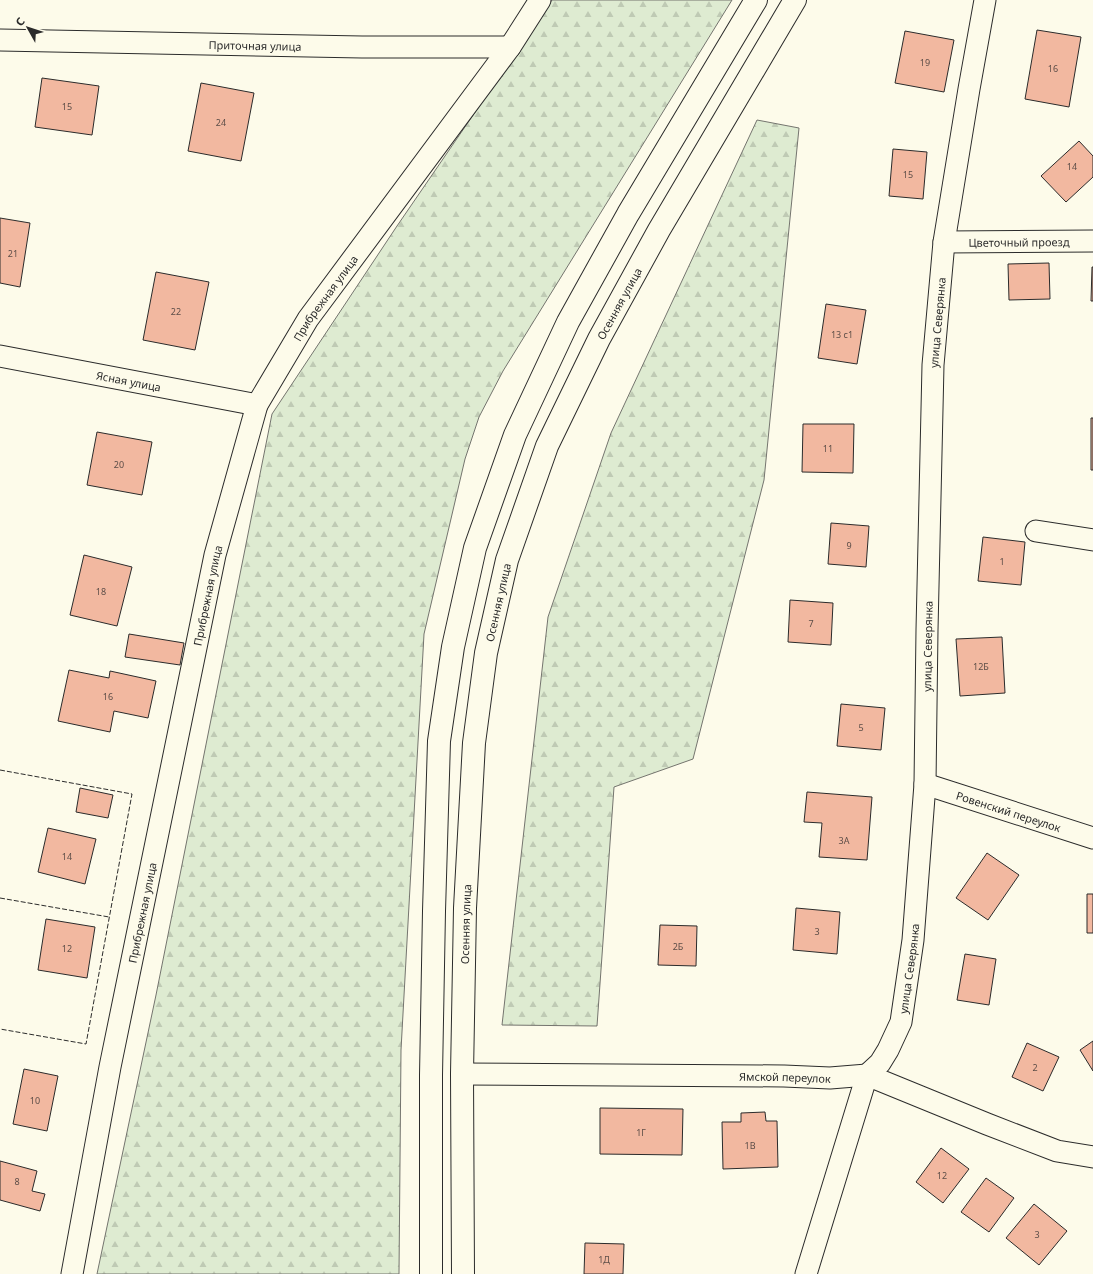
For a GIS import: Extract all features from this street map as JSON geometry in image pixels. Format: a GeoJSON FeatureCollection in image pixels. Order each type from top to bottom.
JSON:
{"type":"FeatureCollection","features":[{"type":"Feature","properties":{"kind":"main road"},"geometry":{"type":"LineString","coordinates":[[431,1274],[433,926],[439,741],[452,647],[475,548],[515,435],[568,322],[628,214],[756,0]]}},
{"type":"Feature","properties":{"kind":"main road","name":"Осенняя улица"},"geometry":{"type":"LineString","coordinates":[[463,1274],[462,1074],[465,908],[474,743],[486,653],[507,560],[547,446],[599,339],[663,224],[795,0]]}},
{"type":"Feature","properties":{"kind":"street","name":"Прибрежная улица"},"geometry":{"type":"LineString","coordinates":[[72,1274],[112,1060],[215,555],[257,405],[308,319],[510,47],[540,0]]}},
{"type":"Feature","properties":{"kind":"street","name":"улица Северянка"},"geometry":{"type":"LineString","coordinates":[[806,1274],[867,1075],[880,1063],[884,1057],[901,1022],[913,940],[925,784],[933,365],[944,242],[985,0]]}},
{"type":"Feature","properties":{"kind":"street","name":"Приточная улица"},"geometry":{"type":"LineString","coordinates":[[0,40],[362,47],[510,47]]}},
{"type":"Feature","properties":{"kind":"street","name":"Цветочный проезд"},"geometry":{"type":"LineString","coordinates":[[944,242],[1093,241]]}},
{"type":"Feature","properties":{"kind":"street","name":"Ясная улица"},"geometry":{"type":"LineString","coordinates":[[0,356],[257,405]]}},
{"type":"Feature","properties":{"kind":"street"},"geometry":{"type":"LineString","coordinates":[[1036,531],[1093,540]]}},
{"type":"Feature","properties":{"kind":"street","name":"Ровенский переулок"},"geometry":{"type":"LineString","coordinates":[[925,784],[1093,838]]}},
{"type":"Feature","properties":{"kind":"street","name":"Ямской переулок"},"geometry":{"type":"LineString","coordinates":[[462,1074],[769,1076],[830,1078],[867,1075],[1057,1151],[1093,1157]]}},
{"type":"Feature","properties":{"kind":"green space"},"geometry":{"type":"Polygon","coordinates":[[[552,0],[732,0],[503,371],[479,417],[465,459],[424,634],[401,1050],[399,1274],[97,1274],[156,995],[272,414],[397,226],[552,0]]]}},
{"type":"Feature","properties":{"kind":"green space"},"geometry":{"type":"Polygon","coordinates":[[[757,120],[799,128],[764,480],[693,759],[614,787],[597,1026],[502,1025],[548,617],[611,433],[757,120]]]}},
{"type":"Feature","properties":{"kind":"building"},"geometry":{"type":"Polygon","coordinates":[[[1037,30],[1081,37],[1069,107],[1025,99],[1037,30]]]}},
{"type":"Feature","properties":{"kind":"building"},"geometry":{"type":"Polygon","coordinates":[[[905,31],[954,40],[944,92],[895,83],[905,31]]]}},
{"type":"Feature","properties":{"kind":"building"},"geometry":{"type":"Polygon","coordinates":[[[42,78],[99,86],[92,135],[35,127],[42,78]]]}},
{"type":"Feature","properties":{"kind":"building"},"geometry":{"type":"Polygon","coordinates":[[[201,83],[254,93],[241,161],[188,151],[201,83]]]}},
{"type":"Feature","properties":{"kind":"building"},"geometry":{"type":"Polygon","coordinates":[[[1079,141],[1093,156],[1093,177],[1066,202],[1041,176],[1079,141]]]}},
{"type":"Feature","properties":{"kind":"building"},"geometry":{"type":"Polygon","coordinates":[[[893,149],[927,152],[923,199],[889,196],[893,149]]]}},
{"type":"Feature","properties":{"kind":"building"},"geometry":{"type":"Polygon","coordinates":[[[0,218],[30,223],[20,287],[0,283],[0,218]]]}},
{"type":"Feature","properties":{"kind":"building"},"geometry":{"type":"Polygon","coordinates":[[[1049,263],[1050,299],[1009,300],[1008,264],[1049,263]]]}},
{"type":"Feature","properties":{"kind":"building"},"geometry":{"type":"Polygon","coordinates":[[[1092,267],[1093,301],[1091,301],[1092,267]]]}},
{"type":"Feature","properties":{"kind":"building"},"geometry":{"type":"Polygon","coordinates":[[[156,272],[209,282],[195,350],[143,340],[156,272]]]}},
{"type":"Feature","properties":{"kind":"building"},"geometry":{"type":"Polygon","coordinates":[[[826,304],[866,310],[857,364],[818,358],[826,304]]]}},
{"type":"Feature","properties":{"kind":"building"},"geometry":{"type":"Polygon","coordinates":[[[1091,418],[1093,418],[1093,470],[1091,470],[1091,418]]]}},
{"type":"Feature","properties":{"kind":"building"},"geometry":{"type":"Polygon","coordinates":[[[803,424],[854,424],[853,473],[802,472],[803,424]]]}},
{"type":"Feature","properties":{"kind":"building"},"geometry":{"type":"Polygon","coordinates":[[[97,432],[152,442],[142,495],[87,485],[97,432]]]}},
{"type":"Feature","properties":{"kind":"building"},"geometry":{"type":"Polygon","coordinates":[[[831,523],[869,526],[866,567],[828,564],[831,523]]]}},
{"type":"Feature","properties":{"kind":"building"},"geometry":{"type":"Polygon","coordinates":[[[983,537],[1025,542],[1021,585],[978,581],[983,537]]]}},
{"type":"Feature","properties":{"kind":"building"},"geometry":{"type":"Polygon","coordinates":[[[84,555],[132,567],[117,626],[70,615],[84,555]]]}},
{"type":"Feature","properties":{"kind":"building"},"geometry":{"type":"Polygon","coordinates":[[[790,600],[833,603],[831,645],[788,642],[790,600]]]}},
{"type":"Feature","properties":{"kind":"building"},"geometry":{"type":"Polygon","coordinates":[[[129,634],[184,643],[180,665],[125,657],[129,634]]]}},
{"type":"Feature","properties":{"kind":"building"},"geometry":{"type":"Polygon","coordinates":[[[1002,637],[1005,693],[960,696],[956,639],[1002,637]]]}},
{"type":"Feature","properties":{"kind":"building"},"geometry":{"type":"Polygon","coordinates":[[[69,670],[109,678],[110,671],[156,681],[148,718],[114,711],[110,732],[58,721],[69,670]]]}},
{"type":"Feature","properties":{"kind":"building"},"geometry":{"type":"Polygon","coordinates":[[[841,704],[885,708],[881,750],[837,746],[841,704]]]}},
{"type":"Feature","properties":{"kind":"building"},"geometry":{"type":"Polygon","coordinates":[[[80,788],[113,795],[108,818],[76,812],[80,788]]]}},
{"type":"Feature","properties":{"kind":"building"},"geometry":{"type":"Polygon","coordinates":[[[807,792],[872,797],[867,860],[819,857],[822,823],[804,822],[807,792]]]}},
{"type":"Feature","properties":{"kind":"building"},"geometry":{"type":"Polygon","coordinates":[[[48,828],[96,839],[85,884],[38,872],[48,828]]]}},
{"type":"Feature","properties":{"kind":"building"},"geometry":{"type":"Polygon","coordinates":[[[987,853],[1019,875],[988,920],[956,898],[987,853]]]}},
{"type":"Feature","properties":{"kind":"building"},"geometry":{"type":"Polygon","coordinates":[[[1087,894],[1093,894],[1093,933],[1087,933],[1087,894]]]}},
{"type":"Feature","properties":{"kind":"building"},"geometry":{"type":"Polygon","coordinates":[[[796,908],[840,912],[837,954],[793,950],[796,908]]]}},
{"type":"Feature","properties":{"kind":"building"},"geometry":{"type":"Polygon","coordinates":[[[46,919],[95,927],[87,978],[38,970],[46,919]]]}},
{"type":"Feature","properties":{"kind":"building"},"geometry":{"type":"Polygon","coordinates":[[[660,925],[697,926],[696,966],[658,965],[660,925]]]}},
{"type":"Feature","properties":{"kind":"building"},"geometry":{"type":"Polygon","coordinates":[[[965,954],[996,959],[989,1005],[957,1000],[965,954]]]}},
{"type":"Feature","properties":{"kind":"building"},"geometry":{"type":"Polygon","coordinates":[[[1093,1041],[1093,1071],[1080,1050],[1093,1041]]]}},
{"type":"Feature","properties":{"kind":"building"},"geometry":{"type":"Polygon","coordinates":[[[1027,1043],[1059,1057],[1043,1091],[1012,1077],[1027,1043]]]}},
{"type":"Feature","properties":{"kind":"building"},"geometry":{"type":"Polygon","coordinates":[[[24,1069],[58,1076],[47,1131],[13,1124],[24,1069]]]}},
{"type":"Feature","properties":{"kind":"building"},"geometry":{"type":"Polygon","coordinates":[[[600,1108],[683,1109],[682,1155],[600,1154],[600,1108]]]}},
{"type":"Feature","properties":{"kind":"building"},"geometry":{"type":"Polygon","coordinates":[[[765,1112],[766,1121],[777,1121],[778,1167],[723,1169],[722,1122],[741,1122],[741,1113],[765,1112]]]}},
{"type":"Feature","properties":{"kind":"building"},"geometry":{"type":"Polygon","coordinates":[[[941,1148],[969,1169],[943,1203],[916,1182],[941,1148]]]}},
{"type":"Feature","properties":{"kind":"building"},"geometry":{"type":"Polygon","coordinates":[[[0,1161],[37,1171],[32,1191],[45,1194],[40,1211],[0,1200],[0,1161]]]}},
{"type":"Feature","properties":{"kind":"building"},"geometry":{"type":"Polygon","coordinates":[[[986,1178],[1014,1198],[989,1232],[961,1212],[986,1178]]]}},
{"type":"Feature","properties":{"kind":"building"},"geometry":{"type":"Polygon","coordinates":[[[1034,1204],[1067,1231],[1039,1265],[1006,1238],[1034,1204]]]}},
{"type":"Feature","properties":{"kind":"building"},"geometry":{"type":"Polygon","coordinates":[[[585,1243],[624,1244],[623,1274],[584,1274],[585,1243]]]}},
{"type":"Feature","properties":{"kind":"fence"},"geometry":{"type":"LineString","coordinates":[[0,770],[132,794],[86,1044],[0,1029]]}},
{"type":"Feature","properties":{"kind":"fence"},"geometry":{"type":"LineString","coordinates":[[0,898],[109,917]]}}]}
